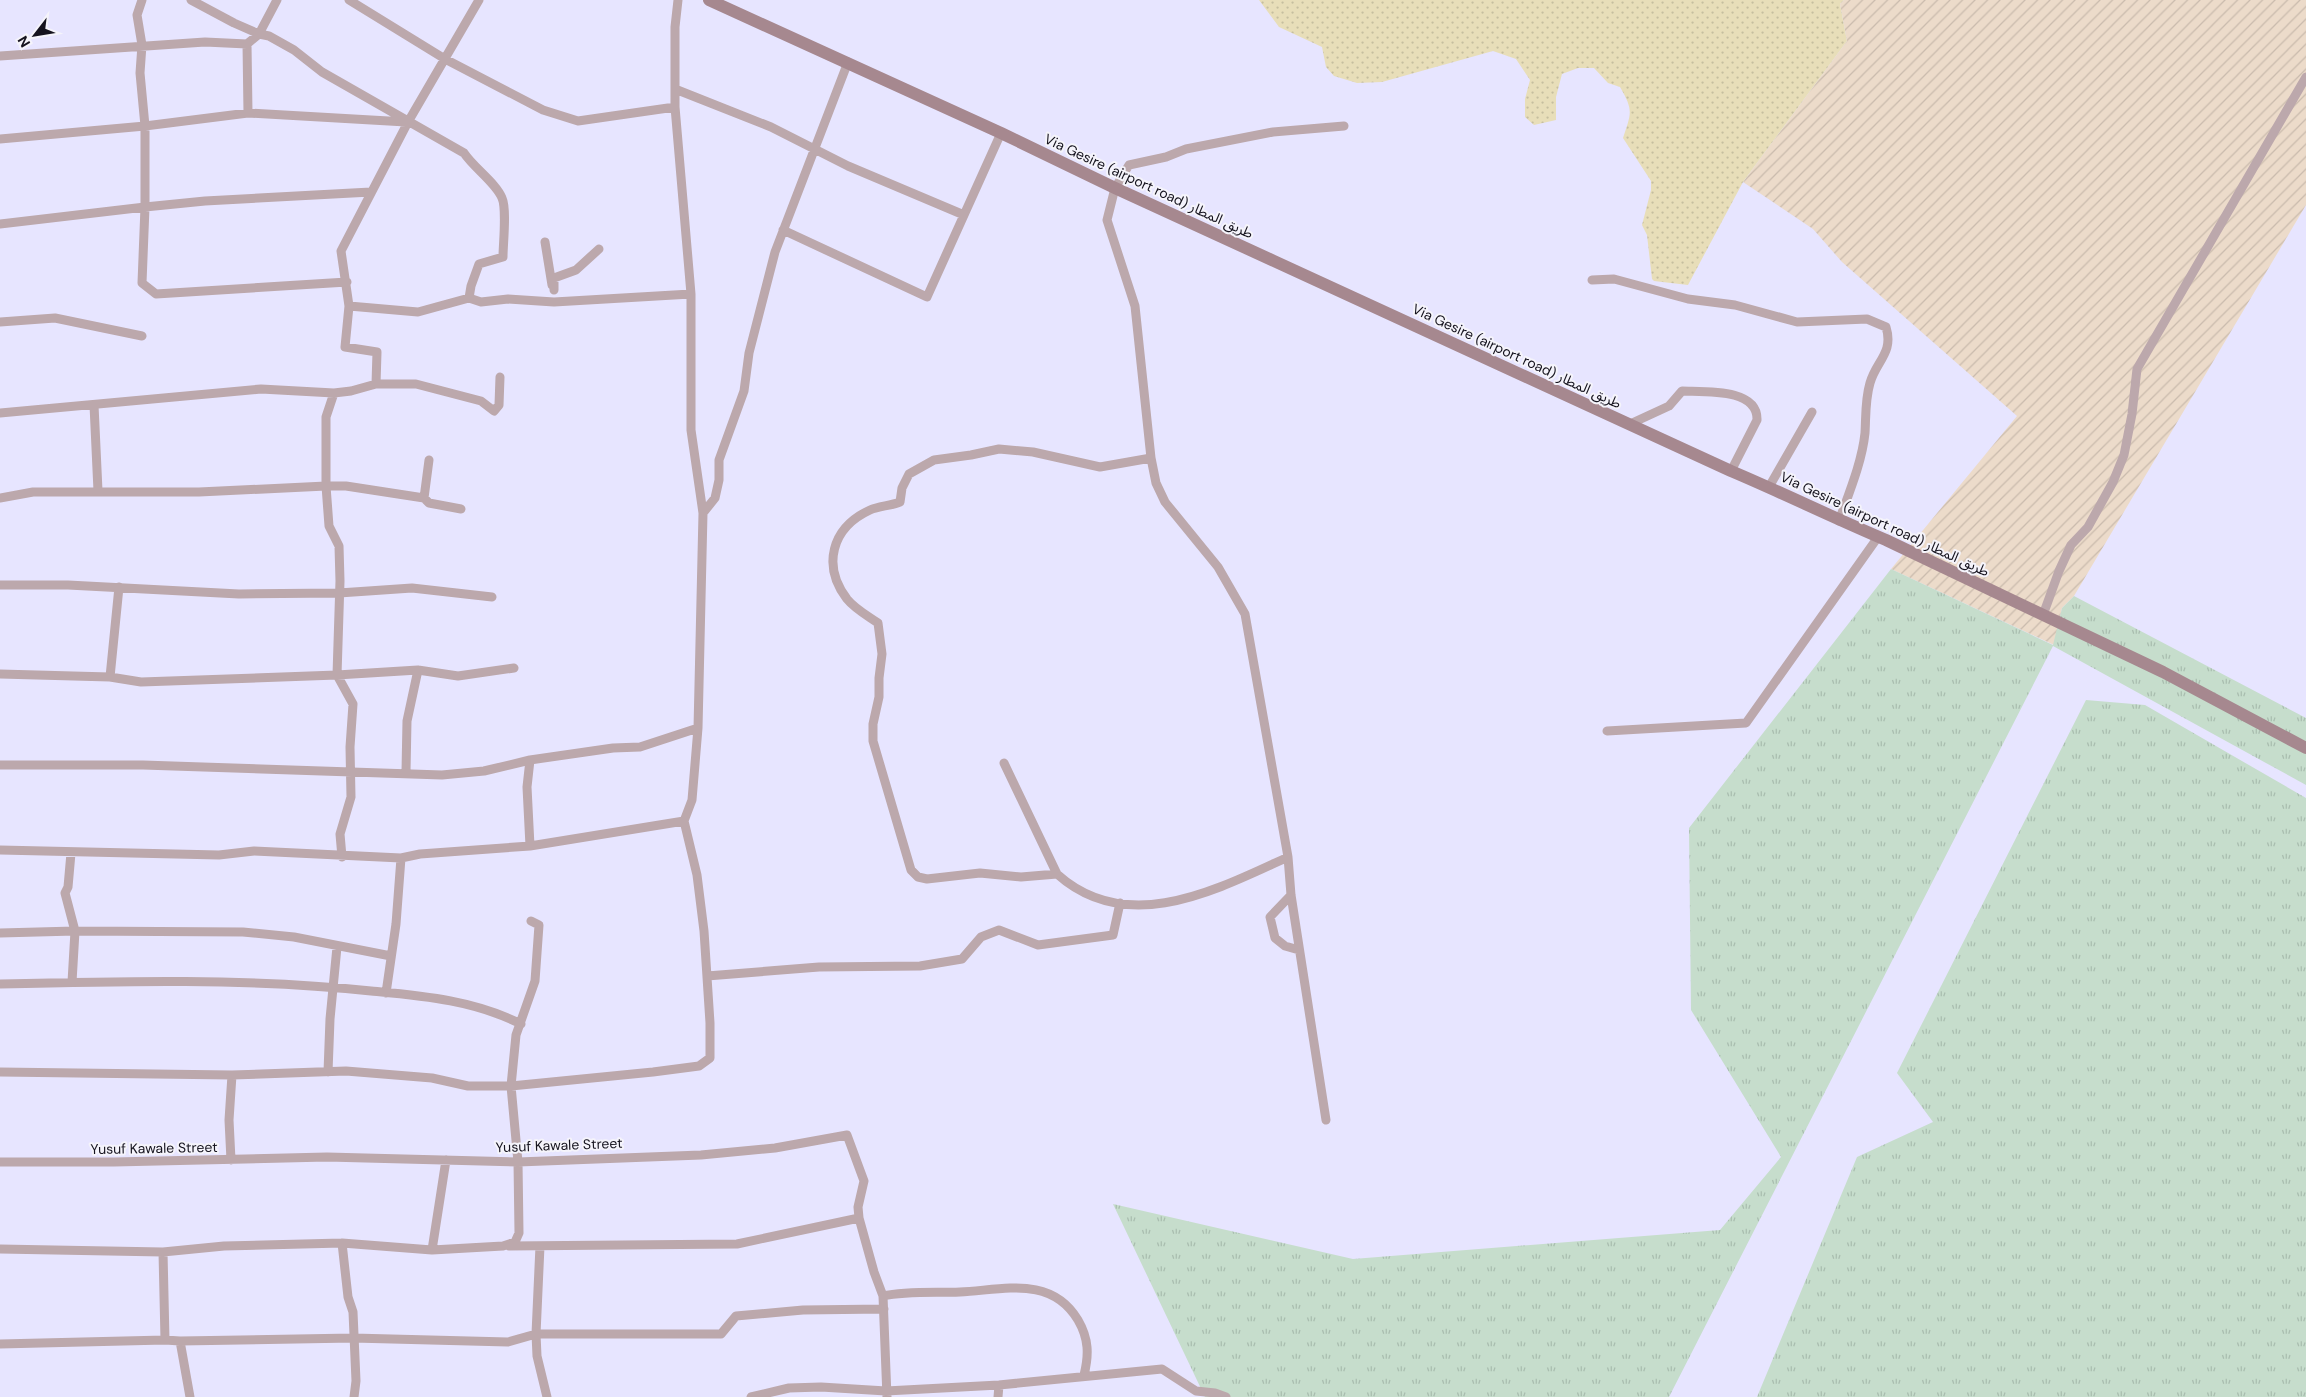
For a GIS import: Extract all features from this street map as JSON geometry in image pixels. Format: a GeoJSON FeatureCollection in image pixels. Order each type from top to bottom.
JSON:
{"type":"FeatureCollection","features":[{"type":"Feature","properties":{"kind":"main road","name":"Via Gesire (airport road) طريق المطار"},"geometry":{"type":"LineString","coordinates":[[709,0],[848,62],[1115,188],[1730,471],[1878,537],[2163,672],[2306,748]]}},
{"type":"Feature","properties":{"kind":"street"},"geometry":{"type":"LineString","coordinates":[[142,0],[137,15],[142,45],[140,73],[145,126],[145,207],[142,283],[156,294],[347,282]]}},
{"type":"Feature","properties":{"kind":"street"},"geometry":{"type":"LineString","coordinates":[[191,0],[259,34],[270,36],[294,50],[322,72],[464,153],[472,165],[490,182],[502,198],[502,257],[479,264],[469,298]]}},
{"type":"Feature","properties":{"kind":"street"},"geometry":{"type":"LineString","coordinates":[[0,56],[142,45],[205,42],[247,44],[259,34],[277,0]]}},
{"type":"Feature","properties":{"kind":"street"},"geometry":{"type":"LineString","coordinates":[[349,0],[445,59],[543,110],[578,121],[675,107]]}},
{"type":"Feature","properties":{"kind":"street"},"geometry":{"type":"LineString","coordinates":[[376,384],[377,352],[345,347],[349,306],[341,251],[408,122],[480,0]]}},
{"type":"Feature","properties":{"kind":"street"},"geometry":{"type":"LineString","coordinates":[[0,1072],[232,1075],[328,1072],[432,1078],[468,1086],[511,1086],[699,1066],[706,1063],[710,1058],[707,976],[697,875],[684,821],[692,800],[698,728],[703,514],[692,430],[691,294],[675,107],[675,27],[678,0]]}},
{"type":"Feature","properties":{"kind":"street"},"geometry":{"type":"LineString","coordinates":[[247,44],[248,113]]}},
{"type":"Feature","properties":{"kind":"street"},"geometry":{"type":"LineString","coordinates":[[703,514],[715,498],[719,480],[720,460],[744,391],[749,353],[775,252],[848,62]]}},
{"type":"Feature","properties":{"kind":"street"},"geometry":{"type":"LineString","coordinates":[[2043,615],[2059,570],[2071,545],[2088,527],[2113,482],[2124,455],[2132,414],[2137,369],[2306,77]]}},
{"type":"Feature","properties":{"kind":"street"},"geometry":{"type":"LineString","coordinates":[[675,89],[772,126],[814,149],[914,195],[964,215]]}},
{"type":"Feature","properties":{"kind":"street"},"geometry":{"type":"LineString","coordinates":[[0,139],[145,126],[248,113],[408,122]]}},
{"type":"Feature","properties":{"kind":"street"},"geometry":{"type":"LineString","coordinates":[[1326,1120],[1291,895],[1288,857],[1245,614],[1218,567],[1165,502],[1156,483],[1151,458],[1135,306],[1107,220],[1115,188],[1129,165],[1166,157],[1186,149],[1273,132],[1344,126]]}},
{"type":"Feature","properties":{"kind":"street"},"geometry":{"type":"LineString","coordinates":[[784,230],[927,297],[1001,133]]}},
{"type":"Feature","properties":{"kind":"street"},"geometry":{"type":"LineString","coordinates":[[0,224],[204,201],[371,192]]}},
{"type":"Feature","properties":{"kind":"street"},"geometry":{"type":"LineString","coordinates":[[545,242],[554,290]]}},
{"type":"Feature","properties":{"kind":"street"},"geometry":{"type":"LineString","coordinates":[[554,302],[554,278],[576,270],[600,249]]}},
{"type":"Feature","properties":{"kind":"street"},"geometry":{"type":"LineString","coordinates":[[1592,280],[1614,279],[1688,299],[1735,305],[1797,322],[1867,319],[1886,327],[1890,339],[1887,351],[1870,382],[1866,400],[1865,433],[1862,448],[1839,521]]}},
{"type":"Feature","properties":{"kind":"street"},"geometry":{"type":"LineString","coordinates":[[349,306],[418,312],[469,298],[482,302],[508,299],[554,302],[691,294]]}},
{"type":"Feature","properties":{"kind":"street"},"geometry":{"type":"LineString","coordinates":[[0,322],[56,318],[142,336]]}},
{"type":"Feature","properties":{"kind":"street"},"geometry":{"type":"LineString","coordinates":[[0,413],[94,405],[141,398],[261,389],[334,393],[351,392],[376,384],[416,384],[481,401],[494,411],[499,405],[500,377]]}},
{"type":"Feature","properties":{"kind":"street"},"geometry":{"type":"LineString","coordinates":[[1630,424],[1669,406],[1682,391],[1744,397],[1753,403],[1757,411],[1757,420],[1730,471]]}},
{"type":"Feature","properties":{"kind":"street"},"geometry":{"type":"LineString","coordinates":[[334,393],[326,417],[326,486],[329,526],[338,546],[337,676],[353,704],[350,771],[351,797],[340,834],[342,856]]}},
{"type":"Feature","properties":{"kind":"street"},"geometry":{"type":"LineString","coordinates":[[94,405],[98,491]]}},
{"type":"Feature","properties":{"kind":"street"},"geometry":{"type":"LineString","coordinates":[[1769,487],[1812,412]]}},
{"type":"Feature","properties":{"kind":"street"},"geometry":{"type":"LineString","coordinates":[[1058,874],[1027,877],[980,873],[927,879],[918,877],[911,870],[873,741],[873,724],[879,697],[882,654],[878,623],[848,600],[836,580],[832,563],[834,547],[846,528],[870,510],[900,502],[902,488],[909,474],[934,460],[999,449],[1033,452],[1100,467],[1151,458]]}},
{"type":"Feature","properties":{"kind":"street"},"geometry":{"type":"LineString","coordinates":[[424,498],[429,460]]}},
{"type":"Feature","properties":{"kind":"street"},"geometry":{"type":"LineString","coordinates":[[0,498],[33,492],[198,492],[346,486],[424,498],[429,504],[461,509]]}},
{"type":"Feature","properties":{"kind":"street"},"geometry":{"type":"LineString","coordinates":[[1607,730],[1746,723],[1878,537]]}},
{"type":"Feature","properties":{"kind":"street"},"geometry":{"type":"LineString","coordinates":[[0,585],[68,585],[239,594],[339,594],[412,588],[492,597]]}},
{"type":"Feature","properties":{"kind":"street"},"geometry":{"type":"LineString","coordinates":[[110,676],[119,587]]}},
{"type":"Feature","properties":{"kind":"street"},"geometry":{"type":"LineString","coordinates":[[0,674],[110,676],[141,682],[337,676],[418,670],[458,676],[514,668]]}},
{"type":"Feature","properties":{"kind":"street"},"geometry":{"type":"LineString","coordinates":[[406,772],[407,721],[418,670]]}},
{"type":"Feature","properties":{"kind":"street"},"geometry":{"type":"LineString","coordinates":[[0,765],[143,765],[442,774],[484,771],[530,760],[613,748],[640,747],[698,728]]}},
{"type":"Feature","properties":{"kind":"street"},"geometry":{"type":"LineString","coordinates":[[530,760],[527,787],[530,846]]}},
{"type":"Feature","properties":{"kind":"street"},"geometry":{"type":"LineString","coordinates":[[1004,763],[1058,874],[1068,884],[1090,897],[1120,904],[1151,906],[1216,890],[1288,857]]}},
{"type":"Feature","properties":{"kind":"street"},"geometry":{"type":"LineString","coordinates":[[0,850],[219,855],[254,852],[402,858],[420,854],[530,846],[684,821]]}},
{"type":"Feature","properties":{"kind":"street"},"geometry":{"type":"LineString","coordinates":[[71,853],[68,887],[65,893],[75,931],[72,982]]}},
{"type":"Feature","properties":{"kind":"street"},"geometry":{"type":"LineString","coordinates":[[386,992],[396,924],[402,858]]}},
{"type":"Feature","properties":{"kind":"street"},"geometry":{"type":"LineString","coordinates":[[1291,895],[1270,917],[1275,938],[1285,946],[1299,950]]}},
{"type":"Feature","properties":{"kind":"street"},"geometry":{"type":"LineString","coordinates":[[707,976],[819,967],[920,966],[962,958],[981,937],[1000,930],[1038,945],[1113,935],[1120,904]]}},
{"type":"Feature","properties":{"kind":"street"},"geometry":{"type":"LineString","coordinates":[[503,1246],[515,1242],[519,1233],[518,1162],[511,1086],[516,1035],[535,981],[539,925],[531,921]]}},
{"type":"Feature","properties":{"kind":"street"},"geometry":{"type":"LineString","coordinates":[[0,933],[75,931],[242,932],[294,937],[337,947],[391,956]]}},
{"type":"Feature","properties":{"kind":"street"},"geometry":{"type":"LineString","coordinates":[[328,1072],[330,1019],[337,947]]}},
{"type":"Feature","properties":{"kind":"street"},"geometry":{"type":"LineString","coordinates":[[0,984],[200,981],[334,987],[406,993],[451,1000],[504,1016],[521,1024]]}},
{"type":"Feature","properties":{"kind":"street"},"geometry":{"type":"LineString","coordinates":[[231,1160],[229,1120],[232,1075]]}},
{"type":"Feature","properties":{"kind":"street","name":"Yusuf Kawale Street"},"geometry":{"type":"LineString","coordinates":[[0,1162],[231,1160],[327,1157],[518,1162],[701,1155],[775,1148],[847,1135],[864,1180],[858,1207],[859,1218],[874,1272],[884,1296],[887,1394]]}},
{"type":"Feature","properties":{"kind":"street"},"geometry":{"type":"LineString","coordinates":[[432,1250],[446,1160]]}},
{"type":"Feature","properties":{"kind":"street"},"geometry":{"type":"LineString","coordinates":[[0,1249],[163,1252],[224,1246],[342,1243],[432,1250],[503,1246],[737,1244],[859,1218]]}},
{"type":"Feature","properties":{"kind":"street"},"geometry":{"type":"LineString","coordinates":[[342,1243],[348,1297],[353,1312],[356,1381],[354,1397]]}},
{"type":"Feature","properties":{"kind":"street"},"geometry":{"type":"LineString","coordinates":[[540,1246],[536,1356],[547,1397]]}},
{"type":"Feature","properties":{"kind":"street"},"geometry":{"type":"LineString","coordinates":[[163,1252],[164,1340]]}},
{"type":"Feature","properties":{"kind":"street"},"geometry":{"type":"LineString","coordinates":[[884,1296],[1004,1287],[1037,1289],[1051,1294],[1058,1297],[1072,1310],[1081,1325],[1087,1340],[1088,1358],[1084,1375]]}},
{"type":"Feature","properties":{"kind":"street"},"geometry":{"type":"LineString","coordinates":[[0,1344],[354,1338],[508,1342],[536,1334],[721,1334],[736,1316],[803,1310],[884,1309]]}},
{"type":"Feature","properties":{"kind":"street"},"geometry":{"type":"LineString","coordinates":[[180,1342],[190,1397]]}},
{"type":"Feature","properties":{"kind":"street"},"geometry":{"type":"LineString","coordinates":[[751,1397],[789,1388],[805,1387],[887,1394],[1162,1369],[1196,1391],[1216,1393],[1226,1397]]}},
{"type":"Feature","properties":{"kind":"street"},"geometry":{"type":"LineString","coordinates":[[998,1397],[999,1385]]}},
{"type":"Feature","properties":{"kind":"shaded area"},"geometry":{"type":"Polygon","coordinates":[[[1844,0],[2306,0],[2306,205],[2074,596],[2062,608],[2054,645],[1891,569],[2017,416],[1842,262],[1813,229],[1743,182],[1847,41],[1840,4],[1844,0]]]}},
{"type":"Feature","properties":{"kind":"green space"},"geometry":{"type":"Polygon","coordinates":[[[1891,569],[2053,645],[2062,608],[2074,596],[2306,718],[2306,785],[2053,646],[1669,1397],[1205,1397],[1113,1204],[1353,1259],[1720,1230],[1781,1157],[1691,1010],[1689,828],[1891,569]]]}},
{"type":"Feature","properties":{"kind":"green space"},"geometry":{"type":"Polygon","coordinates":[[[2086,700],[2145,705],[2306,798],[2306,1397],[1757,1397],[1857,1157],[1933,1122],[1897,1073],[2086,700]]]}},
{"type":"Feature","properties":{"kind":"sand"},"geometry":{"type":"Polygon","coordinates":[[[1259,0],[1844,0],[1840,4],[1847,41],[1743,182],[1688,285],[1654,281],[1652,279],[1647,235],[1642,225],[1651,190],[1651,181],[1623,138],[1630,112],[1628,102],[1620,87],[1608,83],[1594,68],[1578,68],[1562,74],[1556,97],[1556,120],[1534,125],[1525,117],[1525,99],[1530,80],[1516,59],[1493,51],[1382,82],[1357,83],[1334,76],[1326,67],[1322,47],[1279,27],[1259,0]]]}}]}
